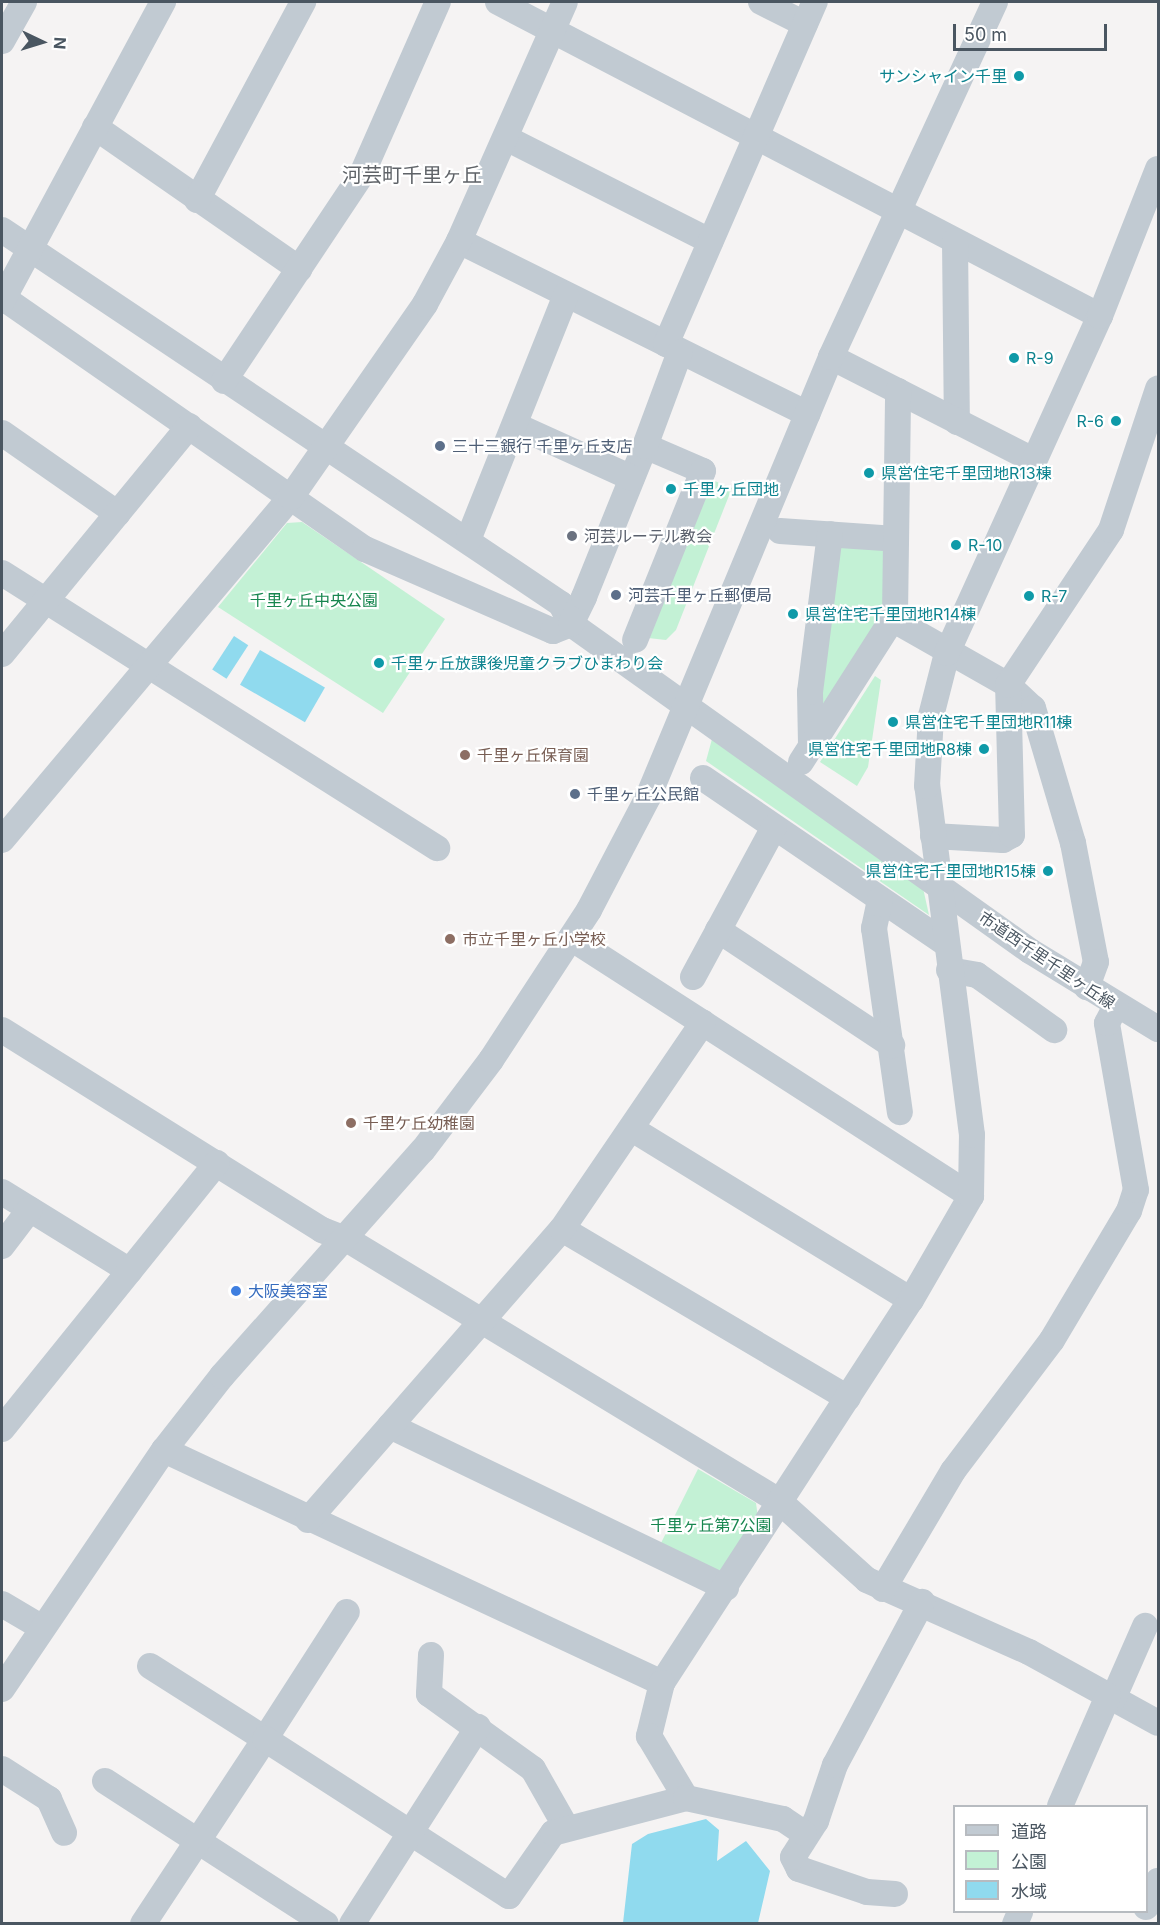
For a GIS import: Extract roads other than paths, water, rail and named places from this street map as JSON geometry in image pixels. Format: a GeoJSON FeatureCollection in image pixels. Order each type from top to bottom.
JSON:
{"type":"FeatureCollection","features":[{"type":"Feature","properties":{"kind":"street"},"geometry":{"type":"LineString","coordinates":[[2,41],[24,2]]}},
{"type":"Feature","properties":{"kind":"street"},"geometry":{"type":"LineString","coordinates":[[163,2],[2,299],[365,549],[553,631],[571,624],[632,478],[645,446],[673,348],[710,241],[754,136],[810,13],[761,2]]}},
{"type":"Feature","properties":{"kind":"street"},"geometry":{"type":"LineString","coordinates":[[197,200],[303,2]]}},
{"type":"Feature","properties":{"kind":"street"},"geometry":{"type":"LineString","coordinates":[[224,381],[389,124],[438,2]]}},
{"type":"Feature","properties":{"kind":"street"},"geometry":{"type":"LineString","coordinates":[[498,2],[1100,316]]}},
{"type":"Feature","properties":{"kind":"street"},"geometry":{"type":"LineString","coordinates":[[2,840],[291,496],[327,448],[425,304],[459,241],[565,2]]}},
{"type":"Feature","properties":{"kind":"street"},"geometry":{"type":"LineString","coordinates":[[2,1689],[41,1627],[164,1450],[222,1376],[348,1239],[491,1059],[571,938],[648,797],[689,704],[831,357],[995,2]]}},
{"type":"Feature","properties":{"kind":"street"},"geometry":{"type":"LineString","coordinates":[[95,127],[298,269]]}},
{"type":"Feature","properties":{"kind":"street"},"geometry":{"type":"LineString","coordinates":[[506,138],[710,241]]}},
{"type":"Feature","properties":{"kind":"street"},"geometry":{"type":"LineString","coordinates":[[686,1798],[650,1736],[662,1683],[726,1588],[779,1501],[911,1300],[970,1196],[972,1135],[945,943],[933,836],[928,749],[947,653],[1100,316],[1158,169]]}},
{"type":"Feature","properties":{"kind":"street"},"geometry":{"type":"LineString","coordinates":[[2,230],[224,381],[468,540],[561,604],[571,624]]}},
{"type":"Feature","properties":{"kind":"street"},"geometry":{"type":"LineString","coordinates":[[459,241],[807,414]]}},
{"type":"Feature","properties":{"kind":"street"},"geometry":{"type":"LineString","coordinates":[[955,242],[957,422]]}},
{"type":"Feature","properties":{"kind":"street"},"geometry":{"type":"LineString","coordinates":[[468,540],[566,295]]}},
{"type":"Feature","properties":{"kind":"street"},"geometry":{"type":"LineString","coordinates":[[831,357],[1033,460]]}},
{"type":"Feature","properties":{"kind":"street"},"geometry":{"type":"LineString","coordinates":[[933,836],[1003,840],[1012,836],[1008,685],[1111,530],[1158,389]]}},
{"type":"Feature","properties":{"kind":"street"},"geometry":{"type":"LineString","coordinates":[[830,534],[810,692],[806,753],[892,619],[896,539],[898,391]]}},
{"type":"Feature","properties":{"kind":"street"},"geometry":{"type":"LineString","coordinates":[[515,425],[632,478]]}},
{"type":"Feature","properties":{"kind":"street"},"geometry":{"type":"LineString","coordinates":[[2,654],[47,602],[189,426]]}},
{"type":"Feature","properties":{"kind":"street"},"geometry":{"type":"LineString","coordinates":[[2,433],[118,514]]}},
{"type":"Feature","properties":{"kind":"street"},"geometry":{"type":"LineString","coordinates":[[634,640],[703,471],[645,446]]}},
{"type":"Feature","properties":{"kind":"street"},"geometry":{"type":"LineString","coordinates":[[780,531],[896,539]]}},
{"type":"Feature","properties":{"kind":"street"},"geometry":{"type":"LineString","coordinates":[[2,573],[147,667],[438,848]]}},
{"type":"Feature","properties":{"kind":"street"},"geometry":{"type":"LineString","coordinates":[[892,619],[947,653],[1008,685],[1033,708],[1073,843],[1096,962],[1087,987]]}},
{"type":"Feature","properties":{"kind":"street","name":"市道西千里千里ヶ丘線"},"geometry":{"type":"LineString","coordinates":[[571,624],[689,704],[940,886],[1087,987],[1158,1029]]}},
{"type":"Feature","properties":{"kind":"street"},"geometry":{"type":"LineString","coordinates":[[703,778],[945,943]]}},
{"type":"Feature","properties":{"kind":"street"},"geometry":{"type":"LineString","coordinates":[[693,977],[774,827]]}},
{"type":"Feature","properties":{"kind":"street"},"geometry":{"type":"LineString","coordinates":[[880,900],[874,928],[900,1112]]}},
{"type":"Feature","properties":{"kind":"street"},"geometry":{"type":"LineString","coordinates":[[718,930],[892,1045]]}},
{"type":"Feature","properties":{"kind":"street"},"geometry":{"type":"LineString","coordinates":[[571,938],[970,1196]]}},
{"type":"Feature","properties":{"kind":"street"},"geometry":{"type":"LineString","coordinates":[[949,970],[977,975],[1054,1030]]}},
{"type":"Feature","properties":{"kind":"street"},"geometry":{"type":"LineString","coordinates":[[883,1589],[953,1471],[1052,1340],[1129,1211],[1136,1190],[1107,1023],[1116,1006]]}},
{"type":"Feature","properties":{"kind":"street"},"geometry":{"type":"LineString","coordinates":[[308,1520],[562,1229],[703,1022]]}},
{"type":"Feature","properties":{"kind":"street"},"geometry":{"type":"LineString","coordinates":[[2,1030],[322,1230],[348,1239],[479,1323],[779,1501],[883,1589],[922,1602],[1029,1652],[1158,1723]]}},
{"type":"Feature","properties":{"kind":"street"},"geometry":{"type":"LineString","coordinates":[[632,1129],[911,1300]]}},
{"type":"Feature","properties":{"kind":"street"},"geometry":{"type":"LineString","coordinates":[[2,1429],[218,1163]]}},
{"type":"Feature","properties":{"kind":"street"},"geometry":{"type":"LineString","coordinates":[[2,1192],[130,1271]]}},
{"type":"Feature","properties":{"kind":"street"},"geometry":{"type":"LineString","coordinates":[[2,1246],[30,1209]]}},
{"type":"Feature","properties":{"kind":"street"},"geometry":{"type":"LineString","coordinates":[[562,1229],[848,1398]]}},
{"type":"Feature","properties":{"kind":"street"},"geometry":{"type":"LineString","coordinates":[[390,1426],[726,1588]]}},
{"type":"Feature","properties":{"kind":"street"},"geometry":{"type":"LineString","coordinates":[[164,1450],[308,1520],[662,1683]]}},
{"type":"Feature","properties":{"kind":"street"},"geometry":{"type":"LineString","coordinates":[[895,1894],[867,1892],[799,1869],[793,1857],[804,1833],[816,1821],[835,1765],[922,1602]]}},
{"type":"Feature","properties":{"kind":"street"},"geometry":{"type":"LineString","coordinates":[[2,1604],[41,1627]]}},
{"type":"Feature","properties":{"kind":"street"},"geometry":{"type":"LineString","coordinates":[[143,1923],[346,1612]]}},
{"type":"Feature","properties":{"kind":"street"},"geometry":{"type":"LineString","coordinates":[[1060,1805],[1145,1626]]}},
{"type":"Feature","properties":{"kind":"street"},"geometry":{"type":"LineString","coordinates":[[431,1654],[429,1694],[478,1727],[533,1769],[566,1827]]}},
{"type":"Feature","properties":{"kind":"street"},"geometry":{"type":"LineString","coordinates":[[150,1666],[509,1896],[553,1833],[566,1827],[686,1798],[783,1819],[804,1833]]}},
{"type":"Feature","properties":{"kind":"street"},"geometry":{"type":"LineString","coordinates":[[352,1923],[478,1727]]}},
{"type":"Feature","properties":{"kind":"street"},"geometry":{"type":"LineString","coordinates":[[2,1769],[49,1799],[64,1833]]}},
{"type":"Feature","properties":{"kind":"street"},"geometry":{"type":"LineString","coordinates":[[105,1780],[326,1923]]}},
{"type":"Feature","properties":{"kind":"street"},"geometry":{"type":"LineString","coordinates":[[1148,1903],[1158,1881]]}},
{"type":"Feature","properties":{"kind":"street"},"geometry":{"type":"LineString","coordinates":[[1131,1913],[1142,1917],[1143,1913]]}},
{"type":"Feature","properties":{"kind":"water"},"geometry":{"type":"Polygon","coordinates":[[[234,636],[248,645],[226,679],[212,670],[234,636]]]}},
{"type":"Feature","properties":{"kind":"water"},"geometry":{"type":"Polygon","coordinates":[[[260,650],[325,688],[305,722],[240,685],[260,650]]]}},
{"type":"Feature","properties":{"kind":"water"},"geometry":{"type":"Polygon","coordinates":[[[706,1819],[719,1830],[717,1861],[746,1841],[770,1871],[758,1923],[623,1923],[632,1844],[648,1834],[706,1819]]]}},
{"type":"Feature","properties":{"kind":"place","name":"サンシャイン千里"},"geometry":{"type":"Point","coordinates":[1019,76]}},
{"type":"Feature","properties":{"kind":"place","name":"R-9"},"geometry":{"type":"Point","coordinates":[1014,358]}},
{"type":"Feature","properties":{"kind":"place","name":"R-6"},"geometry":{"type":"Point","coordinates":[1116,421]}},
{"type":"Feature","properties":{"kind":"place","name":"三十三銀行 千里ヶ丘支店"},"geometry":{"type":"Point","coordinates":[440,446]}},
{"type":"Feature","properties":{"kind":"place","name":"県営住宅千里団地R13棟"},"geometry":{"type":"Point","coordinates":[869,473]}},
{"type":"Feature","properties":{"kind":"place","name":"千里ヶ丘団地"},"geometry":{"type":"Point","coordinates":[671,489]}},
{"type":"Feature","properties":{"kind":"place","name":"河芸ルーテル教会"},"geometry":{"type":"Point","coordinates":[572,536]}},
{"type":"Feature","properties":{"kind":"place","name":"R-10"},"geometry":{"type":"Point","coordinates":[956,545]}},
{"type":"Feature","properties":{"kind":"place","name":"河芸千里ヶ丘郵便局"},"geometry":{"type":"Point","coordinates":[616,595]}},
{"type":"Feature","properties":{"kind":"place","name":"R-7"},"geometry":{"type":"Point","coordinates":[1029,596]}},
{"type":"Feature","properties":{"kind":"place","name":"県営住宅千里団地R14棟"},"geometry":{"type":"Point","coordinates":[793,614]}},
{"type":"Feature","properties":{"kind":"place","name":"千里ヶ丘放課後児童クラブひまわり会"},"geometry":{"type":"Point","coordinates":[379,663]}},
{"type":"Feature","properties":{"kind":"place","name":"県営住宅千里団地R11棟"},"geometry":{"type":"Point","coordinates":[893,722]}},
{"type":"Feature","properties":{"kind":"place","name":"県営住宅千里団地R8棟"},"geometry":{"type":"Point","coordinates":[984,749]}},
{"type":"Feature","properties":{"kind":"place","name":"千里ヶ丘保育園"},"geometry":{"type":"Point","coordinates":[465,755]}},
{"type":"Feature","properties":{"kind":"place","name":"千里ヶ丘公民館"},"geometry":{"type":"Point","coordinates":[575,794]}},
{"type":"Feature","properties":{"kind":"place","name":"県営住宅千里団地R15棟"},"geometry":{"type":"Point","coordinates":[1048,871]}},
{"type":"Feature","properties":{"kind":"place","name":"市立千里ヶ丘小学校"},"geometry":{"type":"Point","coordinates":[450,939]}},
{"type":"Feature","properties":{"kind":"place","name":"千里ケ丘幼稚園"},"geometry":{"type":"Point","coordinates":[351,1123]}},
{"type":"Feature","properties":{"kind":"place","name":"大阪美容室"},"geometry":{"type":"Point","coordinates":[236,1291]}},
{"type":"Feature","properties":{"kind":"district","name":"河芸町千里ヶ丘"},"geometry":{"type":"Point","coordinates":[412,175]}},
{"type":"Feature","properties":{"kind":"park label","name":"千里ヶ丘中央公園"},"geometry":{"type":"Point","coordinates":[314,600]}},
{"type":"Feature","properties":{"kind":"park label","name":"千里ヶ丘第7公園"},"geometry":{"type":"Point","coordinates":[711,1525]}}]}
